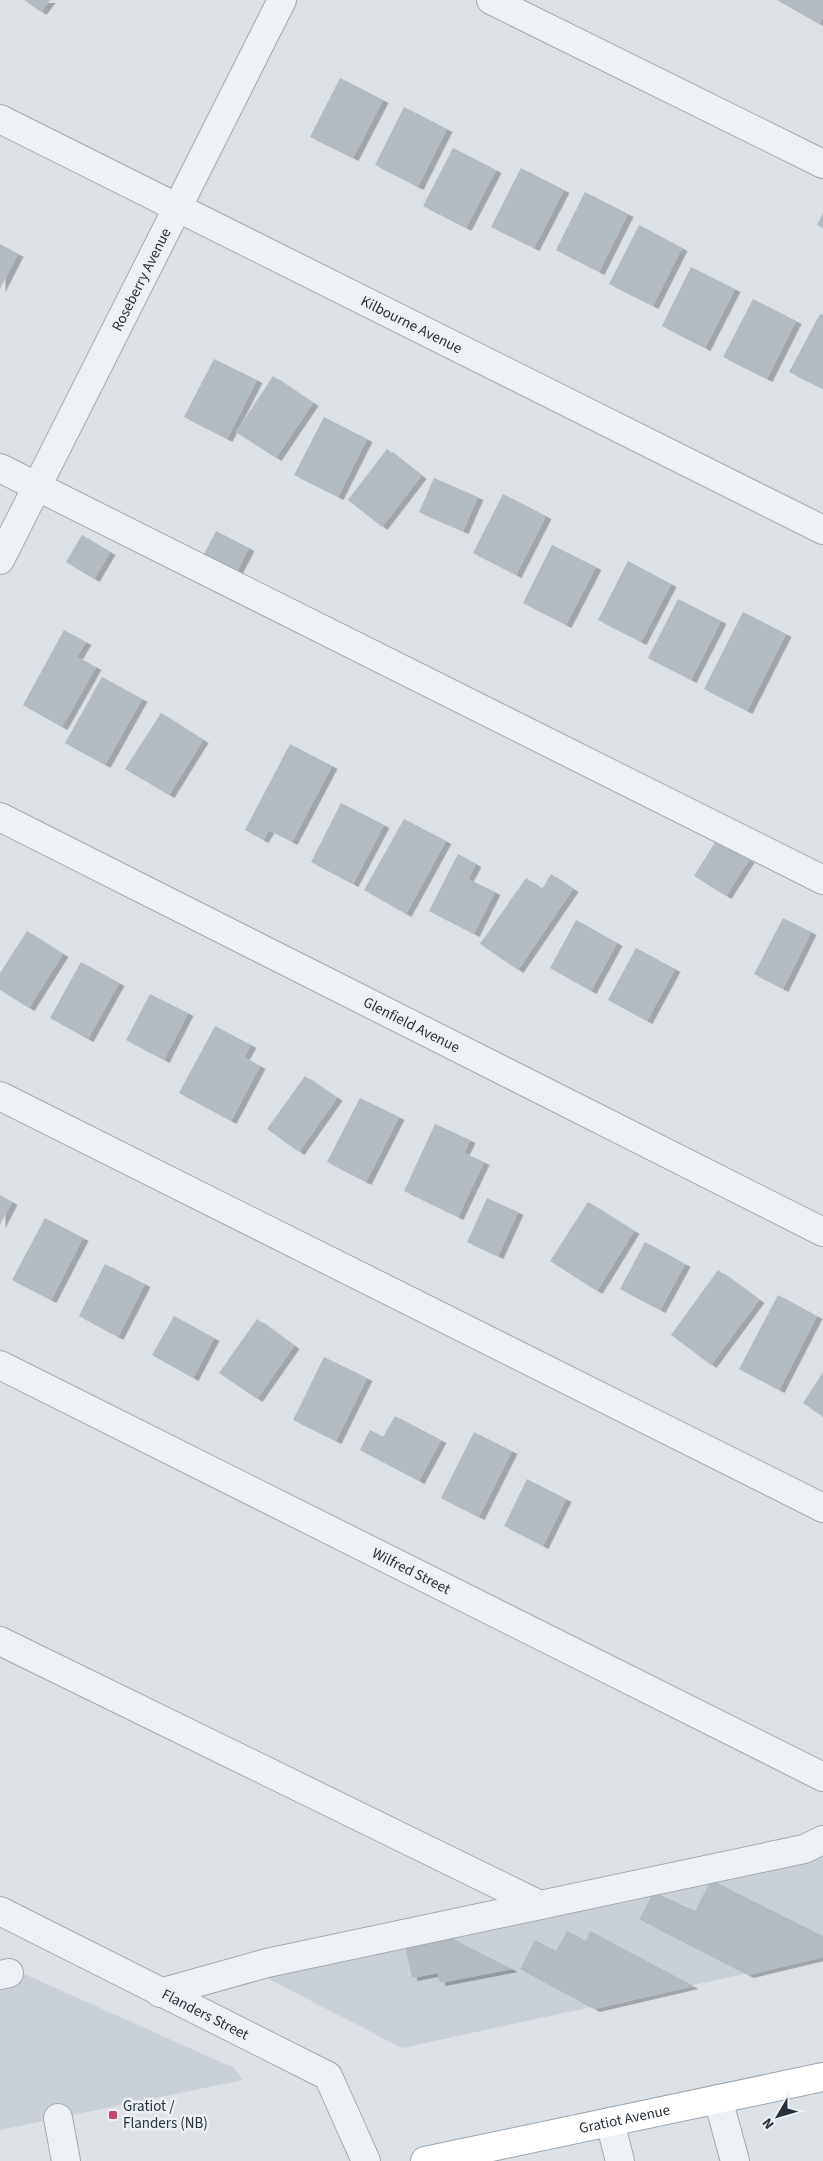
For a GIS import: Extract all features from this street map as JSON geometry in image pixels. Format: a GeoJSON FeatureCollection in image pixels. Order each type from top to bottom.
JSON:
{"type":"FeatureCollection","features":[{"type":"Feature","properties":{"kind":"main road","name":"Gratiot Avenue"},"geometry":{"type":"LineString","coordinates":[[442,2159],[718,2099],[822,2084]]}},
{"type":"Feature","properties":{"kind":"street","name":"Roseberry Avenue"},"geometry":{"type":"LineString","coordinates":[[0,560],[282,0]]}},
{"type":"Feature","properties":{"kind":"street"},"geometry":{"type":"LineString","coordinates":[[491,0],[823,164]]}},
{"type":"Feature","properties":{"kind":"street","name":"Kilbourne Avenue"},"geometry":{"type":"LineString","coordinates":[[0,119],[823,530]]}},
{"type":"Feature","properties":{"kind":"street"},"geometry":{"type":"LineString","coordinates":[[0,468],[823,880]]}},
{"type":"Feature","properties":{"kind":"street","name":"Glenfield Avenue"},"geometry":{"type":"LineString","coordinates":[[0,818],[823,1232]]}},
{"type":"Feature","properties":{"kind":"street"},"geometry":{"type":"LineString","coordinates":[[0,1096],[823,1508]]}},
{"type":"Feature","properties":{"kind":"street","name":"Wilfred Street"},"geometry":{"type":"LineString","coordinates":[[0,1365],[823,1777]]}},
{"type":"Feature","properties":{"kind":"street"},"geometry":{"type":"LineString","coordinates":[[0,1641],[540,1905]]}},
{"type":"Feature","properties":{"kind":"street"},"geometry":{"type":"LineString","coordinates":[[160,1993],[267,1963],[804,1849],[823,1840]]}},
{"type":"Feature","properties":{"kind":"street","name":"Flanders Street"},"geometry":{"type":"LineString","coordinates":[[0,1911],[328,2076],[366,2161]]}},
{"type":"Feature","properties":{"kind":"street"},"geometry":{"type":"LineString","coordinates":[[718,2099],[735,2161]]}},
{"type":"Feature","properties":{"kind":"street"},"geometry":{"type":"LineString","coordinates":[[58,2118],[66,2161]]}},
{"type":"Feature","properties":{"kind":"street"},"geometry":{"type":"LineString","coordinates":[[610,2122],[620,2161]]}},
{"type":"Feature","properties":{"kind":"shaded area"},"geometry":{"type":"Polygon","coordinates":[[[823,1853],[823,1957],[402,2048],[261,1975],[823,1853]]]}},
{"type":"Feature","properties":{"kind":"shaded area"},"geometry":{"type":"Polygon","coordinates":[[[2,1964],[234,2068],[243,2080],[0,2130],[0,1965],[2,1964]]]}},
{"type":"Feature","properties":{"kind":"building"},"geometry":{"type":"Polygon","coordinates":[[[24,0],[50,0],[41,12],[24,0]]]}},
{"type":"Feature","properties":{"kind":"building"},"geometry":{"type":"Polygon","coordinates":[[[777,0],[823,0],[823,17],[819,24],[777,0]]]}},
{"type":"Feature","properties":{"kind":"building"},"geometry":{"type":"Polygon","coordinates":[[[340,78],[383,100],[353,158],[310,137],[340,78]]]}},
{"type":"Feature","properties":{"kind":"building"},"geometry":{"type":"Polygon","coordinates":[[[404,107],[447,129],[418,187],[375,165],[404,107]]]}},
{"type":"Feature","properties":{"kind":"building"},"geometry":{"type":"Polygon","coordinates":[[[453,148],[496,170],[466,228],[423,206],[453,148]]]}},
{"type":"Feature","properties":{"kind":"building"},"geometry":{"type":"Polygon","coordinates":[[[521,168],[564,190],[534,248],[491,227],[521,168]]]}},
{"type":"Feature","properties":{"kind":"building"},"geometry":{"type":"Polygon","coordinates":[[[585,192],[628,214],[599,272],[556,250],[585,192]]]}},
{"type":"Feature","properties":{"kind":"building"},"geometry":{"type":"Polygon","coordinates":[[[823,213],[823,228],[817,225],[823,213]]]}},
{"type":"Feature","properties":{"kind":"building"},"geometry":{"type":"Polygon","coordinates":[[[639,225],[682,248],[653,306],[609,284],[639,225]]]}},
{"type":"Feature","properties":{"kind":"building"},"geometry":{"type":"Polygon","coordinates":[[[0,244],[18,254],[0,289],[0,244]]]}},
{"type":"Feature","properties":{"kind":"building"},"geometry":{"type":"Polygon","coordinates":[[[691,267],[735,289],[705,348],[662,326],[691,267]]]}},
{"type":"Feature","properties":{"kind":"building"},"geometry":{"type":"Polygon","coordinates":[[[753,299],[796,321],[767,379],[723,357],[753,299]]]}},
{"type":"Feature","properties":{"kind":"building"},"geometry":{"type":"Polygon","coordinates":[[[820,314],[823,315],[823,389],[789,372],[820,314]]]}},
{"type":"Feature","properties":{"kind":"building"},"geometry":{"type":"Polygon","coordinates":[[[214,359],[257,380],[227,439],[184,417],[214,359]]]}},
{"type":"Feature","properties":{"kind":"building"},"geometry":{"type":"Polygon","coordinates":[[[273,376],[313,403],[276,458],[236,432],[273,376]]]}},
{"type":"Feature","properties":{"kind":"building"},"geometry":{"type":"Polygon","coordinates":[[[324,417],[367,439],[338,497],[294,475],[324,417]]]}},
{"type":"Feature","properties":{"kind":"building"},"geometry":{"type":"Polygon","coordinates":[[[387,449],[421,476],[382,527],[348,500],[387,449]]]}},
{"type":"Feature","properties":{"kind":"building"},"geometry":{"type":"Polygon","coordinates":[[[434,478],[478,497],[463,531],[419,512],[434,478]]]}},
{"type":"Feature","properties":{"kind":"building"},"geometry":{"type":"Polygon","coordinates":[[[503,494],[546,516],[516,575],[473,553],[503,494]]]}},
{"type":"Feature","properties":{"kind":"building"},"geometry":{"type":"Polygon","coordinates":[[[216,531],[249,548],[234,577],[201,560],[216,531]]]}},
{"type":"Feature","properties":{"kind":"building"},"geometry":{"type":"Polygon","coordinates":[[[82,535],[110,552],[94,579],[66,562],[82,535]]]}},
{"type":"Feature","properties":{"kind":"building"},"geometry":{"type":"Polygon","coordinates":[[[552,545],[596,567],[566,625],[523,603],[552,545]]]}},
{"type":"Feature","properties":{"kind":"building"},"geometry":{"type":"Polygon","coordinates":[[[628,561],[671,584],[641,642],[598,620],[628,561]]]}},
{"type":"Feature","properties":{"kind":"building"},"geometry":{"type":"Polygon","coordinates":[[[678,599],[721,621],[691,680],[648,658],[678,599]]]}},
{"type":"Feature","properties":{"kind":"building"},"geometry":{"type":"Polygon","coordinates":[[[743,612],[786,634],[747,711],[704,689],[743,612]]]}},
{"type":"Feature","properties":{"kind":"building"},"geometry":{"type":"Polygon","coordinates":[[[64,630],[86,642],[77,657],[96,667],[62,727],[23,705],[64,630]]]}},
{"type":"Feature","properties":{"kind":"building"},"geometry":{"type":"Polygon","coordinates":[[[102,677],[142,699],[105,765],[65,743],[102,677]]]}},
{"type":"Feature","properties":{"kind":"building"},"geometry":{"type":"Polygon","coordinates":[[[161,713],[203,740],[169,795],[125,769],[161,713]]]}},
{"type":"Feature","properties":{"kind":"building"},"geometry":{"type":"Polygon","coordinates":[[[290,744],[332,766],[292,842],[269,830],[263,840],[245,830],[290,744]]]}},
{"type":"Feature","properties":{"kind":"building"},"geometry":{"type":"Polygon","coordinates":[[[341,803],[384,825],[353,884],[311,862],[341,803]]]}},
{"type":"Feature","properties":{"kind":"building"},"geometry":{"type":"Polygon","coordinates":[[[404,819],[446,841],[406,914],[364,890],[404,819]]]}},
{"type":"Feature","properties":{"kind":"building"},"geometry":{"type":"Polygon","coordinates":[[[717,839],[749,860],[726,896],[694,876],[717,839]]]}},
{"type":"Feature","properties":{"kind":"building"},"geometry":{"type":"Polygon","coordinates":[[[458,854],[476,864],[468,879],[495,892],[474,934],[429,911],[458,854]]]}},
{"type":"Feature","properties":{"kind":"building"},"geometry":{"type":"Polygon","coordinates":[[[551,874],[573,889],[518,970],[480,944],[526,878],[542,889],[551,874]]]}},
{"type":"Feature","properties":{"kind":"building"},"geometry":{"type":"Polygon","coordinates":[[[783,918],[811,932],[783,989],[754,974],[783,918]]]}},
{"type":"Feature","properties":{"kind":"building"},"geometry":{"type":"Polygon","coordinates":[[[576,920],[617,943],[591,991],[550,968],[576,920]]]}},
{"type":"Feature","properties":{"kind":"building"},"geometry":{"type":"Polygon","coordinates":[[[27,931],[63,954],[29,1008],[0,990],[0,973],[27,931]]]}},
{"type":"Feature","properties":{"kind":"building"},"geometry":{"type":"Polygon","coordinates":[[[636,948],[675,969],[647,1021],[608,1000],[636,948]]]}},
{"type":"Feature","properties":{"kind":"building"},"geometry":{"type":"Polygon","coordinates":[[[81,962],[119,983],[88,1039],[50,1018],[81,962]]]}},
{"type":"Feature","properties":{"kind":"building"},"geometry":{"type":"Polygon","coordinates":[[[150,994],[188,1013],[164,1060],[126,1040],[150,994]]]}},
{"type":"Feature","properties":{"kind":"building"},"geometry":{"type":"Polygon","coordinates":[[[215,1026],[251,1045],[244,1057],[260,1066],[231,1121],[179,1093],[215,1026]]]}},
{"type":"Feature","properties":{"kind":"building"},"geometry":{"type":"Polygon","coordinates":[[[305,1076],[337,1098],[299,1152],[267,1129],[305,1076]]]}},
{"type":"Feature","properties":{"kind":"building"},"geometry":{"type":"Polygon","coordinates":[[[360,1098],[399,1117],[366,1182],[327,1162],[360,1098]]]}},
{"type":"Feature","properties":{"kind":"building"},"geometry":{"type":"Polygon","coordinates":[[[435,1124],[470,1140],[464,1153],[484,1162],[458,1217],[404,1191],[435,1124]]]}},
{"type":"Feature","properties":{"kind":"building"},"geometry":{"type":"Polygon","coordinates":[[[0,1195],[12,1202],[0,1225],[0,1195]]]}},
{"type":"Feature","properties":{"kind":"building"},"geometry":{"type":"Polygon","coordinates":[[[487,1198],[518,1212],[498,1256],[467,1242],[487,1198]]]}},
{"type":"Feature","properties":{"kind":"building"},"geometry":{"type":"Polygon","coordinates":[[[588,1202],[634,1231],[597,1291],[550,1261],[588,1202]]]}},
{"type":"Feature","properties":{"kind":"building"},"geometry":{"type":"Polygon","coordinates":[[[45,1218],[83,1238],[51,1300],[12,1280],[45,1218]]]}},
{"type":"Feature","properties":{"kind":"building"},"geometry":{"type":"Polygon","coordinates":[[[645,1242],[685,1264],[660,1310],[620,1289],[645,1242]]]}},
{"type":"Feature","properties":{"kind":"building"},"geometry":{"type":"Polygon","coordinates":[[[105,1264],[145,1284],[118,1337],[79,1316],[105,1264]]]}},
{"type":"Feature","properties":{"kind":"building"},"geometry":{"type":"Polygon","coordinates":[[[718,1270],[759,1300],[711,1365],[671,1335],[718,1270]]]}},
{"type":"Feature","properties":{"kind":"building"},"geometry":{"type":"Polygon","coordinates":[[[778,1295],[817,1316],[779,1390],[739,1369],[778,1295]]]}},
{"type":"Feature","properties":{"kind":"building"},"geometry":{"type":"Polygon","coordinates":[[[174,1316],[214,1338],[193,1378],[152,1355],[174,1316]]]}},
{"type":"Feature","properties":{"kind":"building"},"geometry":{"type":"Polygon","coordinates":[[[257,1319],[294,1346],[257,1399],[219,1373],[257,1319]]]}},
{"type":"Feature","properties":{"kind":"building"},"geometry":{"type":"Polygon","coordinates":[[[324,1357],[367,1378],[336,1441],[293,1420],[324,1357]]]}},
{"type":"Feature","properties":{"kind":"building"},"geometry":{"type":"Polygon","coordinates":[[[823,1372],[823,1417],[803,1403],[823,1372]]]}},
{"type":"Feature","properties":{"kind":"building"},"geometry":{"type":"Polygon","coordinates":[[[395,1416],[441,1440],[419,1481],[360,1450],[370,1430],[383,1437],[395,1416]]]}},
{"type":"Feature","properties":{"kind":"building"},"geometry":{"type":"Polygon","coordinates":[[[474,1432],[512,1451],[479,1517],[441,1498],[474,1432]]]}},
{"type":"Feature","properties":{"kind":"building"},"geometry":{"type":"Polygon","coordinates":[[[527,1479],[566,1499],[543,1546],[504,1526],[527,1479]]]}},
{"type":"Feature","properties":{"kind":"building"},"geometry":{"type":"Polygon","coordinates":[[[711,1880],[823,1936],[823,1957],[748,1975],[639,1919],[654,1892],[695,1911],[711,1880]]]}},
{"type":"Feature","properties":{"kind":"building"},"geometry":{"type":"Polygon","coordinates":[[[567,1931],[586,1941],[590,1931],[693,1986],[594,2009],[520,1969],[535,1940],[556,1951],[567,1931]]]}},
{"type":"Feature","properties":{"kind":"building"},"geometry":{"type":"Polygon","coordinates":[[[443,1934],[512,1969],[440,1983],[438,1973],[412,1978],[404,1941],[443,1934]]]}},
{"type":"Feature","properties":{"kind":"place","name":"Gratiot / Flanders (NB)"},"geometry":{"type":"Point","coordinates":[113,2115]}}]}
